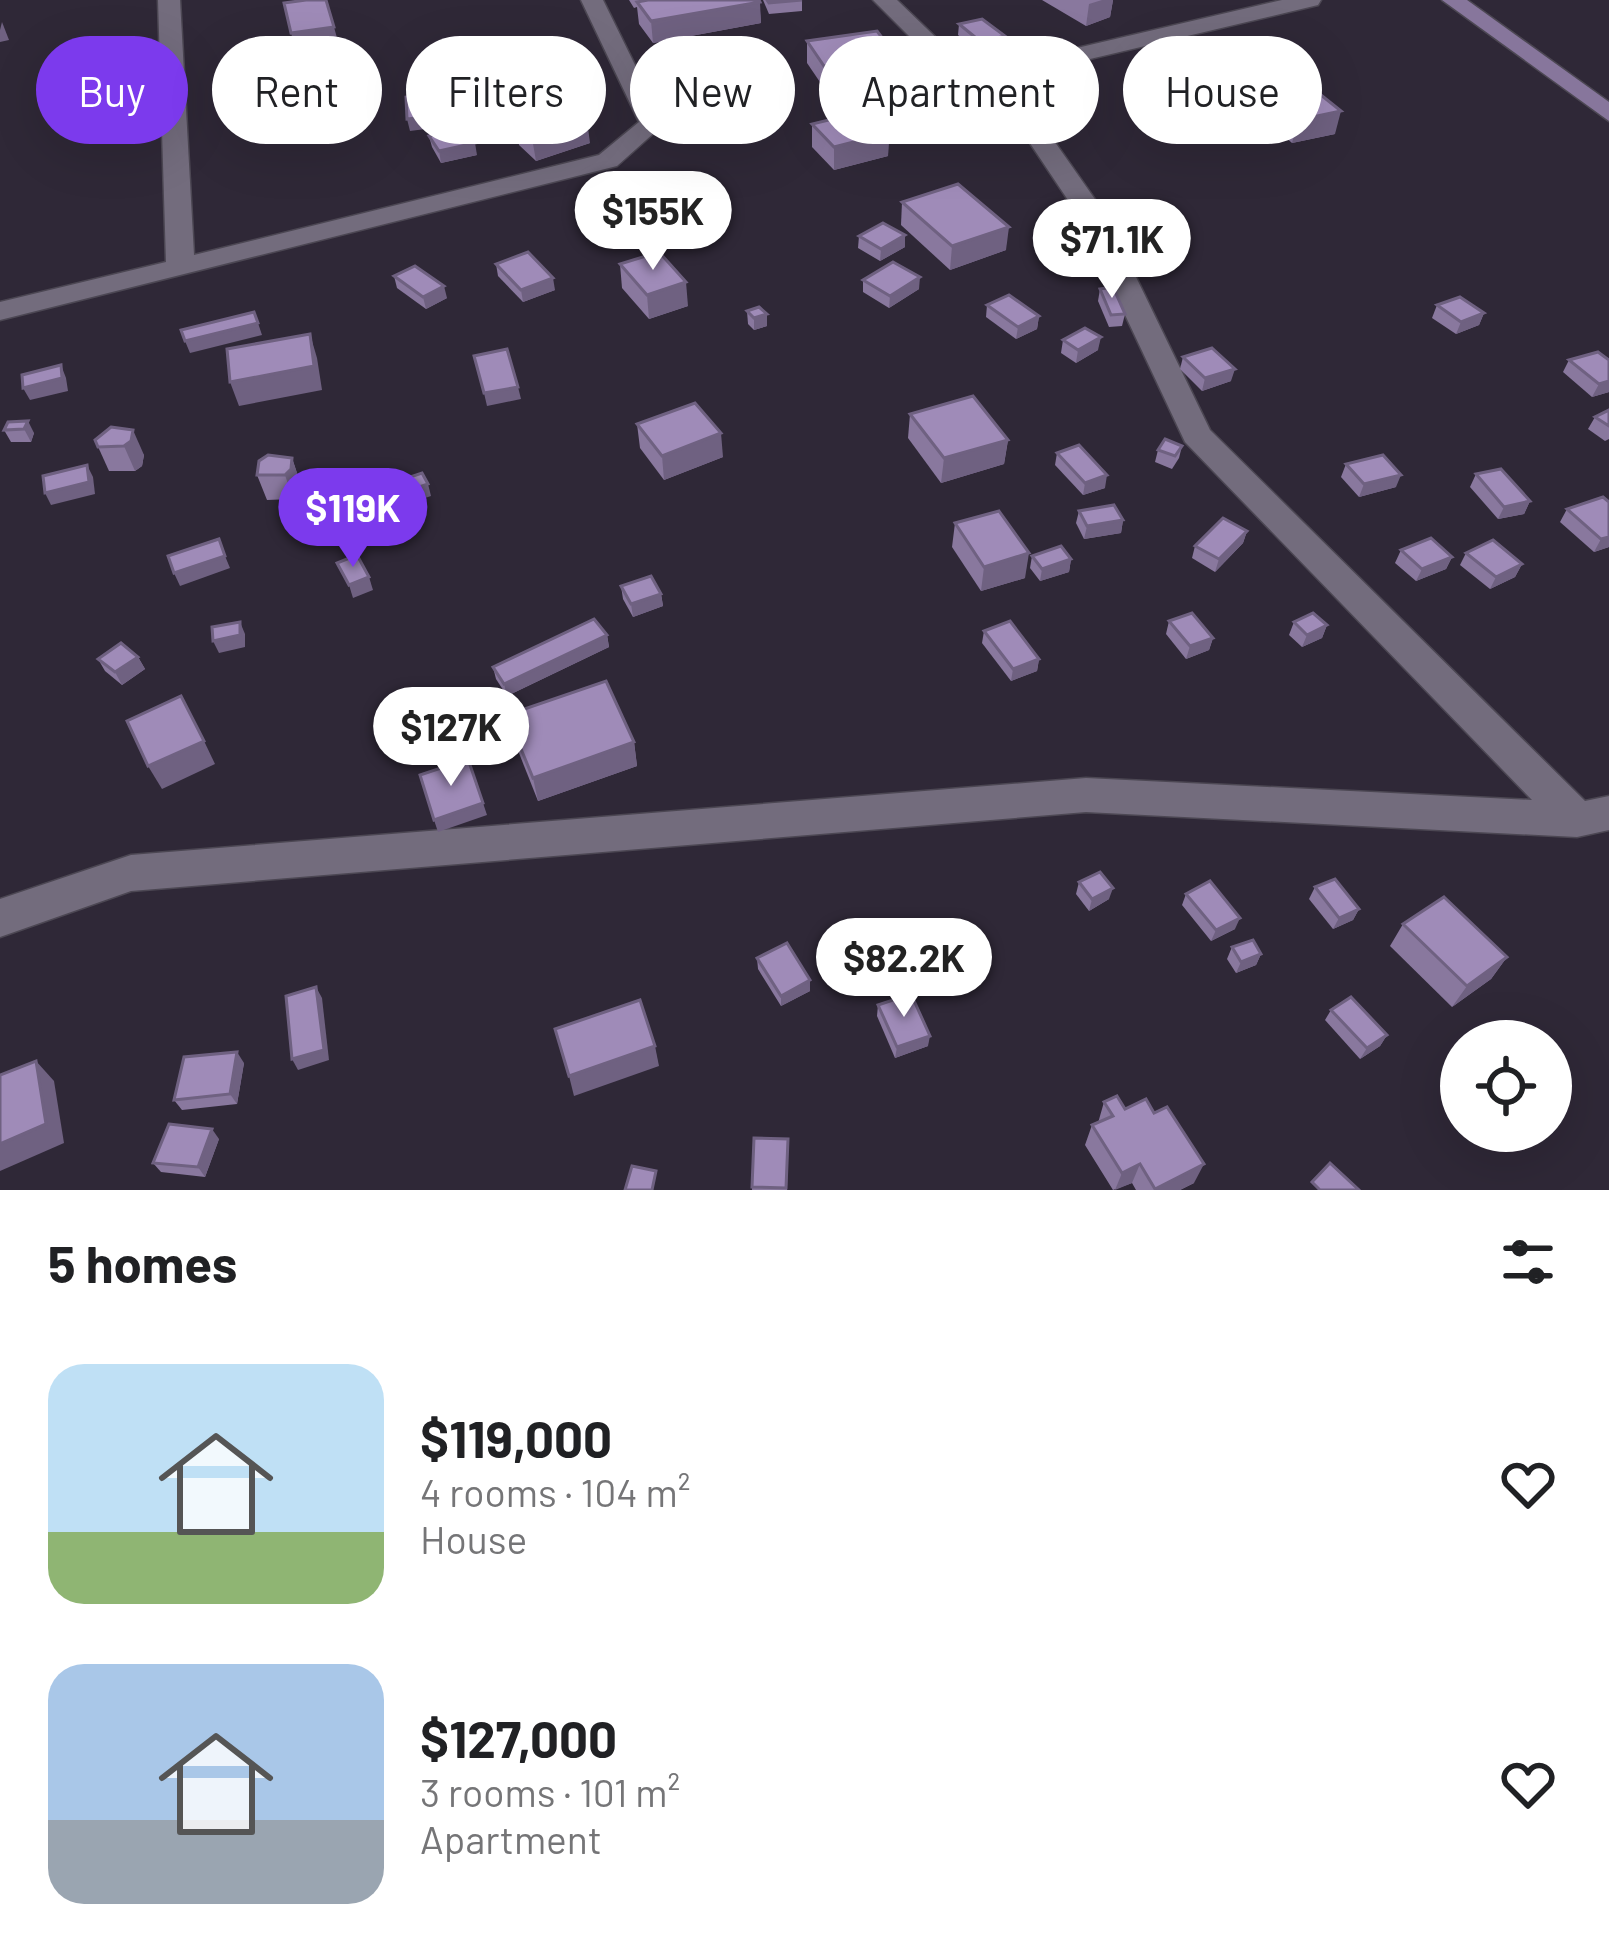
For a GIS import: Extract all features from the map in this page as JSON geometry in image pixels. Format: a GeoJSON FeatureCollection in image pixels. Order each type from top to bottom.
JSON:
{"type":"FeatureCollection","features":[{"type":"Feature","properties":{"kind":"main road"},"geometry":{"type":"LineString","coordinates":[[1453,0],[1609,114]]}},
{"type":"Feature","properties":{"kind":"street"},"geometry":{"type":"LineString","coordinates":[[169,0],[180,266]]}},
{"type":"Feature","properties":{"kind":"street"},"geometry":{"type":"LineString","coordinates":[[0,311],[608,161],[652,124],[592,0]]}},
{"type":"Feature","properties":{"kind":"street"},"geometry":{"type":"LineString","coordinates":[[884,0],[921,36]]}},
{"type":"Feature","properties":{"kind":"street"},"geometry":{"type":"LineString","coordinates":[[1099,50],[1310,0]]}},
{"type":"Feature","properties":{"kind":"street"},"geometry":{"type":"LineString","coordinates":[[1043,144],[1092,215],[1196,435],[1593,817]]}},
{"type":"Feature","properties":{"kind":"street"},"geometry":{"type":"LineString","coordinates":[[0,919],[131,873],[1086,795],[1593,817]]}},
{"type":"Feature","properties":{"kind":"building"},"geometry":{"type":"Polygon","coordinates":[[[326,0],[334,27],[291,33],[284,3],[326,0]]]}},
{"type":"Feature","properties":{"kind":"building"},"geometry":{"type":"Polygon","coordinates":[[[637,2],[760,2],[651,21],[637,2]]]}},
{"type":"Feature","properties":{"kind":"building"},"geometry":{"type":"Polygon","coordinates":[[[982,19],[1005,36],[974,36],[959,24],[982,19]]]}},
{"type":"Feature","properties":{"kind":"building"},"geometry":{"type":"Polygon","coordinates":[[[877,31],[881,36],[842,36],[877,31]]]}},
{"type":"Feature","properties":{"kind":"building"},"geometry":{"type":"Polygon","coordinates":[[[819,39],[819,59],[807,41],[819,39]]]}},
{"type":"Feature","properties":{"kind":"building"},"geometry":{"type":"Polygon","coordinates":[[[1322,96],[1341,111],[1322,115],[1322,96]]]}},
{"type":"Feature","properties":{"kind":"building"},"geometry":{"type":"Polygon","coordinates":[[[434,144],[470,144],[439,151],[434,144]]]}},
{"type":"Feature","properties":{"kind":"building"},"geometry":{"type":"Polygon","coordinates":[[[958,184],[1009,227],[952,246],[902,202],[958,184]]]}},
{"type":"Feature","properties":{"kind":"building"},"geometry":{"type":"Polygon","coordinates":[[[656,192],[661,204],[646,207],[640,195],[656,192]]]}},
{"type":"Feature","properties":{"kind":"building"},"geometry":{"type":"Polygon","coordinates":[[[619,212],[632,224],[609,232],[596,219],[619,212]]]}},
{"type":"Feature","properties":{"kind":"building"},"geometry":{"type":"Polygon","coordinates":[[[675,213],[681,222],[652,228],[647,219],[675,213]]]}},
{"type":"Feature","properties":{"kind":"building"},"geometry":{"type":"Polygon","coordinates":[[[883,223],[905,235],[881,249],[859,236],[883,223]]]}},
{"type":"Feature","properties":{"kind":"building"},"geometry":{"type":"Polygon","coordinates":[[[528,252],[553,278],[521,290],[496,264],[528,252]]]}},
{"type":"Feature","properties":{"kind":"building"},"geometry":{"type":"Polygon","coordinates":[[[659,252],[686,282],[647,295],[620,264],[659,252]]]}},
{"type":"Feature","properties":{"kind":"building"},"geometry":{"type":"Polygon","coordinates":[[[893,262],[920,277],[890,296],[863,280],[893,262]]]}},
{"type":"Feature","properties":{"kind":"building"},"geometry":{"type":"Polygon","coordinates":[[[415,266],[444,286],[423,297],[394,276],[415,266]]]}},
{"type":"Feature","properties":{"kind":"building"},"geometry":{"type":"Polygon","coordinates":[[[1113,287],[1125,314],[1111,315],[1100,289],[1113,287]]]}},
{"type":"Feature","properties":{"kind":"building"},"geometry":{"type":"Polygon","coordinates":[[[1009,295],[1039,316],[1018,327],[987,305],[1009,295]]]}},
{"type":"Feature","properties":{"kind":"building"},"geometry":{"type":"Polygon","coordinates":[[[1460,297],[1484,313],[1461,322],[1437,305],[1460,297]]]}},
{"type":"Feature","properties":{"kind":"building"},"geometry":{"type":"Polygon","coordinates":[[[759,307],[767,314],[754,318],[747,311],[759,307]]]}},
{"type":"Feature","properties":{"kind":"building"},"geometry":{"type":"Polygon","coordinates":[[[254,312],[258,323],[185,341],[181,330],[254,312]]]}},
{"type":"Feature","properties":{"kind":"building"},"geometry":{"type":"Polygon","coordinates":[[[1085,328],[1101,337],[1078,350],[1063,340],[1085,328]]]}},
{"type":"Feature","properties":{"kind":"building"},"geometry":{"type":"Polygon","coordinates":[[[310,334],[314,366],[230,382],[227,349],[310,334]]]}},
{"type":"Feature","properties":{"kind":"building"},"geometry":{"type":"Polygon","coordinates":[[[1212,348],[1235,369],[1205,378],[1183,357],[1212,348]]]}},
{"type":"Feature","properties":{"kind":"building"},"geometry":{"type":"Polygon","coordinates":[[[507,349],[518,387],[484,393],[474,356],[507,349]]]}},
{"type":"Feature","properties":{"kind":"building"},"geometry":{"type":"Polygon","coordinates":[[[1598,352],[1609,360],[1609,381],[1599,384],[1569,360],[1598,352]]]}},
{"type":"Feature","properties":{"kind":"building"},"geometry":{"type":"Polygon","coordinates":[[[61,365],[62,378],[23,388],[22,375],[61,365]]]}},
{"type":"Feature","properties":{"kind":"building"},"geometry":{"type":"Polygon","coordinates":[[[973,396],[1008,440],[944,458],[910,414],[973,396]]]}},
{"type":"Feature","properties":{"kind":"building"},"geometry":{"type":"Polygon","coordinates":[[[695,403],[721,433],[662,456],[637,424],[695,403]]]}},
{"type":"Feature","properties":{"kind":"building"},"geometry":{"type":"Polygon","coordinates":[[[1609,410],[1609,426],[1595,417],[1609,410]]]}},
{"type":"Feature","properties":{"kind":"building"},"geometry":{"type":"Polygon","coordinates":[[[28,421],[24,429],[4,430],[8,422],[28,421]]]}},
{"type":"Feature","properties":{"kind":"building"},"geometry":{"type":"Polygon","coordinates":[[[111,427],[133,430],[131,441],[124,446],[98,447],[95,440],[111,427]]]}},
{"type":"Feature","properties":{"kind":"building"},"geometry":{"type":"Polygon","coordinates":[[[1165,439],[1182,446],[1175,456],[1158,450],[1165,439]]]}},
{"type":"Feature","properties":{"kind":"building"},"geometry":{"type":"Polygon","coordinates":[[[1079,445],[1107,475],[1085,483],[1057,453],[1079,445]]]}},
{"type":"Feature","properties":{"kind":"building"},"geometry":{"type":"Polygon","coordinates":[[[268,455],[292,458],[291,469],[285,475],[257,475],[259,461],[268,455]]]}},
{"type":"Feature","properties":{"kind":"building"},"geometry":{"type":"Polygon","coordinates":[[[1383,455],[1401,475],[1364,484],[1346,464],[1383,455]]]}},
{"type":"Feature","properties":{"kind":"building"},"geometry":{"type":"Polygon","coordinates":[[[87,465],[89,482],[45,493],[43,476],[87,465]]]}},
{"type":"Feature","properties":{"kind":"building"},"geometry":{"type":"Polygon","coordinates":[[[1501,469],[1530,501],[1504,507],[1476,474],[1501,469]]]}},
{"type":"Feature","properties":{"kind":"building"},"geometry":{"type":"Polygon","coordinates":[[[422,473],[428,484],[384,499],[374,479],[389,474],[392,483],[422,473]]]}},
{"type":"Feature","properties":{"kind":"building"},"geometry":{"type":"Polygon","coordinates":[[[362,478],[372,497],[321,516],[313,502],[346,490],[343,485],[362,478]]]}},
{"type":"Feature","properties":{"kind":"building"},"geometry":{"type":"Polygon","coordinates":[[[1603,497],[1609,502],[1609,537],[1601,539],[1567,509],[1603,497]]]}},
{"type":"Feature","properties":{"kind":"building"},"geometry":{"type":"Polygon","coordinates":[[[1114,505],[1123,520],[1087,526],[1079,511],[1114,505]]]}},
{"type":"Feature","properties":{"kind":"building"},"geometry":{"type":"Polygon","coordinates":[[[999,511],[1029,553],[984,567],[955,523],[999,511]]]}},
{"type":"Feature","properties":{"kind":"building"},"geometry":{"type":"Polygon","coordinates":[[[1223,518],[1247,531],[1219,559],[1195,546],[1223,518]]]}},
{"type":"Feature","properties":{"kind":"building"},"geometry":{"type":"Polygon","coordinates":[[[1431,538],[1452,557],[1422,569],[1401,550],[1431,538]]]}},
{"type":"Feature","properties":{"kind":"building"},"geometry":{"type":"Polygon","coordinates":[[[219,539],[225,556],[174,573],[168,556],[219,539]]]}},
{"type":"Feature","properties":{"kind":"building"},"geometry":{"type":"Polygon","coordinates":[[[1493,540],[1522,564],[1496,577],[1466,553],[1493,540]]]}},
{"type":"Feature","properties":{"kind":"building"},"geometry":{"type":"Polygon","coordinates":[[[1061,546],[1071,559],[1042,569],[1032,556],[1061,546]]]}},
{"type":"Feature","properties":{"kind":"building"},"geometry":{"type":"Polygon","coordinates":[[[357,555],[369,577],[349,585],[337,563],[357,555]]]}},
{"type":"Feature","properties":{"kind":"building"},"geometry":{"type":"Polygon","coordinates":[[[651,576],[661,594],[631,604],[621,586],[651,576]]]}},
{"type":"Feature","properties":{"kind":"building"},"geometry":{"type":"Polygon","coordinates":[[[1192,613],[1213,638],[1190,646],[1169,621],[1192,613]]]}},
{"type":"Feature","properties":{"kind":"building"},"geometry":{"type":"Polygon","coordinates":[[[1313,613],[1327,625],[1307,635],[1294,622],[1313,613]]]}},
{"type":"Feature","properties":{"kind":"building"},"geometry":{"type":"Polygon","coordinates":[[[594,619],[607,635],[504,684],[493,667],[594,619]]]}},
{"type":"Feature","properties":{"kind":"building"},"geometry":{"type":"Polygon","coordinates":[[[1010,621],[1039,659],[1013,669],[984,631],[1010,621]]]}},
{"type":"Feature","properties":{"kind":"building"},"geometry":{"type":"Polygon","coordinates":[[[240,622],[240,635],[213,641],[212,627],[240,622]]]}},
{"type":"Feature","properties":{"kind":"building"},"geometry":{"type":"Polygon","coordinates":[[[121,643],[138,657],[115,672],[98,659],[121,643]]]}},
{"type":"Feature","properties":{"kind":"building"},"geometry":{"type":"Polygon","coordinates":[[[606,681],[634,742],[533,778],[507,715],[606,681]]]}},
{"type":"Feature","properties":{"kind":"building"},"geometry":{"type":"Polygon","coordinates":[[[181,696],[204,741],[148,766],[127,721],[181,696]]]}},
{"type":"Feature","properties":{"kind":"building"},"geometry":{"type":"Polygon","coordinates":[[[443,711],[453,723],[412,745],[404,732],[443,711]]]}},
{"type":"Feature","properties":{"kind":"building"},"geometry":{"type":"Polygon","coordinates":[[[468,759],[483,803],[434,820],[420,775],[468,759]]]}},
{"type":"Feature","properties":{"kind":"building"},"geometry":{"type":"Polygon","coordinates":[[[1100,872],[1113,888],[1092,899],[1079,882],[1100,872]]]}},
{"type":"Feature","properties":{"kind":"building"},"geometry":{"type":"Polygon","coordinates":[[[1335,879],[1359,909],[1339,918],[1315,887],[1335,879]]]}},
{"type":"Feature","properties":{"kind":"building"},"geometry":{"type":"Polygon","coordinates":[[[1210,881],[1240,918],[1216,930],[1186,894],[1210,881]]]}},
{"type":"Feature","properties":{"kind":"building"},"geometry":{"type":"Polygon","coordinates":[[[1444,897],[1507,957],[1467,986],[1403,924],[1444,897]]]}},
{"type":"Feature","properties":{"kind":"building"},"geometry":{"type":"Polygon","coordinates":[[[1253,940],[1261,954],[1241,962],[1232,947],[1253,940]]]}},
{"type":"Feature","properties":{"kind":"building"},"geometry":{"type":"Polygon","coordinates":[[[787,943],[810,980],[781,996],[757,958],[787,943]]]}},
{"type":"Feature","properties":{"kind":"building"},"geometry":{"type":"Polygon","coordinates":[[[316,987],[324,1050],[292,1059],[286,996],[316,987]]]}},
{"type":"Feature","properties":{"kind":"building"},"geometry":{"type":"Polygon","coordinates":[[[911,994],[930,1036],[897,1047],[878,1005],[911,994]]]}},
{"type":"Feature","properties":{"kind":"building"},"geometry":{"type":"Polygon","coordinates":[[[1351,997],[1387,1035],[1367,1048],[1331,1010],[1351,997]]]}},
{"type":"Feature","properties":{"kind":"building"},"geometry":{"type":"Polygon","coordinates":[[[640,1000],[655,1046],[569,1076],[555,1029],[640,1000]]]}},
{"type":"Feature","properties":{"kind":"building"},"geometry":{"type":"Polygon","coordinates":[[[237,1052],[230,1094],[174,1100],[184,1057],[237,1052]]]}},
{"type":"Feature","properties":{"kind":"building"},"geometry":{"type":"Polygon","coordinates":[[[36,1061],[46,1124],[0,1144],[0,1075],[36,1061]]]}},
{"type":"Feature","properties":{"kind":"building"},"geometry":{"type":"Polygon","coordinates":[[[1117,1096],[1125,1109],[1146,1099],[1154,1113],[1167,1107],[1204,1164],[1155,1189],[1140,1164],[1122,1173],[1092,1125],[1113,1116],[1104,1102],[1117,1096]]]}},
{"type":"Feature","properties":{"kind":"building"},"geometry":{"type":"Polygon","coordinates":[[[169,1124],[212,1129],[198,1167],[153,1163],[169,1124]]]}},
{"type":"Feature","properties":{"kind":"building"},"geometry":{"type":"Polygon","coordinates":[[[754,1138],[788,1139],[786,1188],[752,1187],[754,1138]]]}},
{"type":"Feature","properties":{"kind":"building"},"geometry":{"type":"Polygon","coordinates":[[[1330,1163],[1359,1190],[1320,1190],[1312,1182],[1330,1163]]]}},
{"type":"Feature","properties":{"kind":"building"},"geometry":{"type":"Polygon","coordinates":[[[632,1166],[656,1171],[652,1190],[625,1190],[632,1166]]]}}]}
